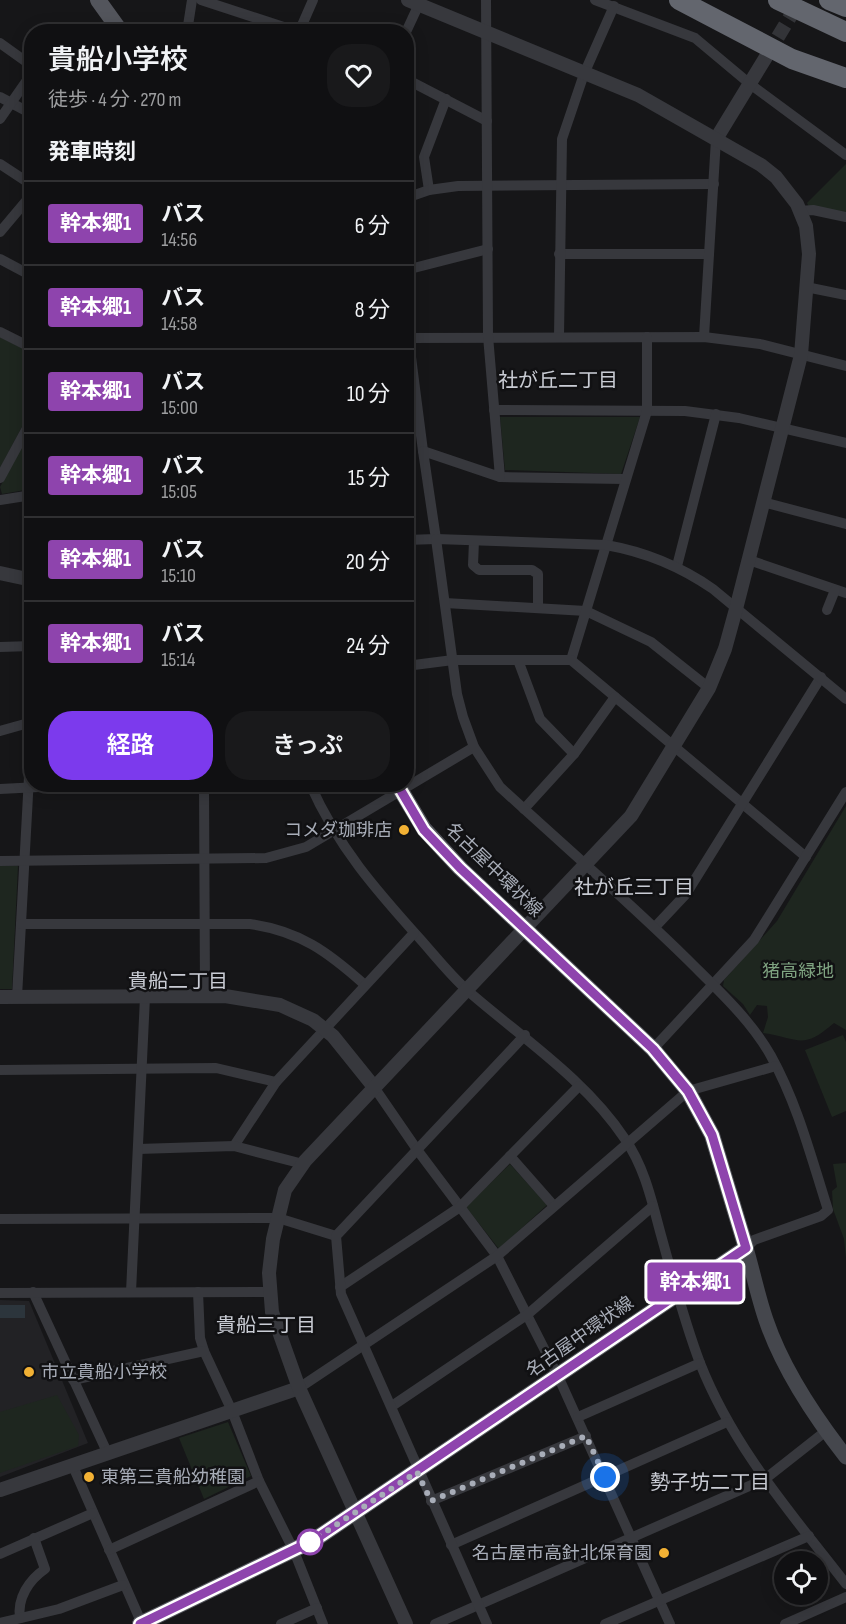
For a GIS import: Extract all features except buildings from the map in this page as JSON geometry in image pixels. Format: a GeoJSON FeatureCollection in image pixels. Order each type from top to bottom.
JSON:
{"type":"FeatureCollection","features":[{"type":"Feature","properties":{"kind":"highway"},"geometry":{"type":"LineString","coordinates":[[679,0],[792,59],[846,78]]}},
{"type":"Feature","properties":{"kind":"highway"},"geometry":{"type":"LineString","coordinates":[[686,0],[705,13]]}},
{"type":"Feature","properties":{"kind":"highway"},"geometry":{"type":"LineString","coordinates":[[778,0],[846,32]]}},
{"type":"Feature","properties":{"kind":"highway"},"geometry":{"type":"LineString","coordinates":[[829,0],[846,7]]}},
{"type":"Feature","properties":{"kind":"main road"},"geometry":{"type":"LineString","coordinates":[[98,0],[115,24]]}},
{"type":"Feature","properties":{"kind":"main road","name":"名古屋中環状線"},"geometry":{"type":"LineString","coordinates":[[141,1624],[294,1551],[417,1472],[746,1248],[712,1135],[688,1091],[653,1049],[460,868],[424,830],[401,792]]}},
{"type":"Feature","properties":{"kind":"main road"},"geometry":{"type":"LineString","coordinates":[[746,1248],[771,1332],[786,1364],[826,1431],[846,1457]]}},
{"type":"Feature","properties":{"kind":"street"},"geometry":{"type":"LineString","coordinates":[[188,24],[192,0]]}},
{"type":"Feature","properties":{"kind":"street"},"geometry":{"type":"LineString","coordinates":[[201,0],[277,24]]}},
{"type":"Feature","properties":{"kind":"street"},"geometry":{"type":"LineString","coordinates":[[302,24],[313,0]]}},
{"type":"Feature","properties":{"kind":"street"},"geometry":{"type":"LineString","coordinates":[[486,0],[488,336],[500,477]]}},
{"type":"Feature","properties":{"kind":"street"},"geometry":{"type":"LineString","coordinates":[[595,0],[695,38],[750,84],[846,155]]}},
{"type":"Feature","properties":{"kind":"street"},"geometry":{"type":"LineString","coordinates":[[406,1624],[299,1388],[272,1312],[269,1273],[285,1190],[303,1164],[630,816],[709,688],[725,649],[801,355],[808,242],[800,211],[776,177],[639,95],[413,2],[408,24]]}},
{"type":"Feature","properties":{"kind":"street"},"geometry":{"type":"LineString","coordinates":[[559,336],[559,184],[562,139],[584,74],[614,6]]}},
{"type":"Feature","properties":{"kind":"street"},"geometry":{"type":"LineString","coordinates":[[0,43],[24,60]]}},
{"type":"Feature","properties":{"kind":"street"},"geometry":{"type":"LineString","coordinates":[[704,337],[716,139],[766,57]]}},
{"type":"Feature","properties":{"kind":"street"},"geometry":{"type":"LineString","coordinates":[[414,83],[487,121]]}},
{"type":"Feature","properties":{"kind":"street"},"geometry":{"type":"LineString","coordinates":[[0,118],[24,84]]}},
{"type":"Feature","properties":{"kind":"street"},"geometry":{"type":"LineString","coordinates":[[0,97],[24,109]]}},
{"type":"Feature","properties":{"kind":"street"},"geometry":{"type":"LineString","coordinates":[[429,190],[424,157],[446,99]]}},
{"type":"Feature","properties":{"kind":"street"},"geometry":{"type":"LineString","coordinates":[[0,164],[24,180]]}},
{"type":"Feature","properties":{"kind":"street"},"geometry":{"type":"LineString","coordinates":[[414,195],[429,190],[488,186],[714,184]]}},
{"type":"Feature","properties":{"kind":"street"},"geometry":{"type":"LineString","coordinates":[[0,232],[24,204]]}},
{"type":"Feature","properties":{"kind":"street"},"geometry":{"type":"LineString","coordinates":[[800,211],[813,210],[846,217]]}},
{"type":"Feature","properties":{"kind":"street"},"geometry":{"type":"LineString","coordinates":[[414,268],[488,249]]}},
{"type":"Feature","properties":{"kind":"street"},"geometry":{"type":"LineString","coordinates":[[559,254],[709,254]]}},
{"type":"Feature","properties":{"kind":"street"},"geometry":{"type":"LineString","coordinates":[[0,259],[24,272]]}},
{"type":"Feature","properties":{"kind":"street"},"geometry":{"type":"LineString","coordinates":[[806,287],[846,295]]}},
{"type":"Feature","properties":{"kind":"street"},"geometry":{"type":"LineString","coordinates":[[0,333],[24,344]]}},
{"type":"Feature","properties":{"kind":"street"},"geometry":{"type":"LineString","coordinates":[[571,660],[647,411],[647,337]]}},
{"type":"Feature","properties":{"kind":"street"},"geometry":{"type":"LineString","coordinates":[[414,338],[704,337],[760,344],[846,366]]}},
{"type":"Feature","properties":{"kind":"street"},"geometry":{"type":"LineString","coordinates":[[414,383],[460,705],[474,747],[500,787],[655,927],[745,1020],[776,1066],[801,1120],[828,1210],[821,1216],[754,1240],[746,1248]]}},
{"type":"Feature","properties":{"kind":"street"},"geometry":{"type":"LineString","coordinates":[[494,410],[716,414],[846,443]]}},
{"type":"Feature","properties":{"kind":"street"},"geometry":{"type":"LineString","coordinates":[[677,566],[716,414]]}},
{"type":"Feature","properties":{"kind":"street"},"geometry":{"type":"LineString","coordinates":[[0,478],[24,434]]}},
{"type":"Feature","properties":{"kind":"street"},"geometry":{"type":"LineString","coordinates":[[423,451],[500,477],[625,480]]}},
{"type":"Feature","properties":{"kind":"street"},"geometry":{"type":"LineString","coordinates":[[0,500],[24,496]]}},
{"type":"Feature","properties":{"kind":"street"},"geometry":{"type":"LineString","coordinates":[[763,502],[846,524]]}},
{"type":"Feature","properties":{"kind":"street"},"geometry":{"type":"LineString","coordinates":[[414,540],[606,545],[633,550],[677,566],[713,589],[846,699]]}},
{"type":"Feature","properties":{"kind":"street"},"geometry":{"type":"LineString","coordinates":[[474,541],[473,565],[479,570],[532,570],[538,574],[538,608]]}},
{"type":"Feature","properties":{"kind":"street"},"geometry":{"type":"LineString","coordinates":[[749,560],[841,592],[827,610]]}},
{"type":"Feature","properties":{"kind":"street"},"geometry":{"type":"LineString","coordinates":[[0,573],[24,578]]}},
{"type":"Feature","properties":{"kind":"street"},"geometry":{"type":"LineString","coordinates":[[445,603],[586,611],[651,642],[709,688]]}},
{"type":"Feature","properties":{"kind":"street"},"geometry":{"type":"LineString","coordinates":[[0,646],[24,646]]}},
{"type":"Feature","properties":{"kind":"street"},"geometry":{"type":"LineString","coordinates":[[414,665],[453,660],[571,660],[806,857]]}},
{"type":"Feature","properties":{"kind":"street"},"geometry":{"type":"LineString","coordinates":[[518,660],[540,719],[574,754]]}},
{"type":"Feature","properties":{"kind":"street"},"geometry":{"type":"LineString","coordinates":[[655,927],[686,894],[820,677]]}},
{"type":"Feature","properties":{"kind":"street"},"geometry":{"type":"LineString","coordinates":[[524,809],[574,754],[615,697]]}},
{"type":"Feature","properties":{"kind":"street"},"geometry":{"type":"LineString","coordinates":[[0,731],[24,724]]}},
{"type":"Feature","properties":{"kind":"street"},"geometry":{"type":"LineString","coordinates":[[414,780],[474,747]]}},
{"type":"Feature","properties":{"kind":"street"},"geometry":{"type":"LineString","coordinates":[[0,789],[24,788]]}},
{"type":"Feature","properties":{"kind":"street"},"geometry":{"type":"LineString","coordinates":[[17,997],[28,792]]}},
{"type":"Feature","properties":{"kind":"street"},"geometry":{"type":"LineString","coordinates":[[204,792],[205,996]]}},
{"type":"Feature","properties":{"kind":"street"},"geometry":{"type":"LineString","coordinates":[[314,792],[333,830],[354,863],[414,933],[467,990],[525,1035],[605,1110],[627,1141],[643,1172],[677,1293],[700,1363],[727,1422],[765,1479],[846,1584]]}},
{"type":"Feature","properties":{"kind":"street"},"geometry":{"type":"LineString","coordinates":[[0,861],[266,858],[290,853],[333,830],[393,792]]}},
{"type":"Feature","properties":{"kind":"street"},"geometry":{"type":"LineString","coordinates":[[653,1049],[754,940],[846,792]]}},
{"type":"Feature","properties":{"kind":"street"},"geometry":{"type":"LineString","coordinates":[[21,924],[204,924],[276,927],[305,938],[339,962],[365,985]]}},
{"type":"Feature","properties":{"kind":"street"},"geometry":{"type":"LineString","coordinates":[[234,1146],[276,1082],[414,933]]}},
{"type":"Feature","properties":{"kind":"street"},"geometry":{"type":"LineString","coordinates":[[0,998],[225,996],[280,1005],[313,1020],[325,1030],[375,1087],[418,1151],[497,1256],[578,1417],[670,1624]]}},
{"type":"Feature","properties":{"kind":"street"},"geometry":{"type":"LineString","coordinates":[[131,1292],[145,997]]}},
{"type":"Feature","properties":{"kind":"street"},"geometry":{"type":"LineString","coordinates":[[486,1624],[417,1472],[392,1407],[341,1294],[336,1236],[525,1035]]}},
{"type":"Feature","properties":{"kind":"street"},"geometry":{"type":"LineString","coordinates":[[0,1490],[299,1388],[497,1256],[627,1141],[688,1091],[776,1066]]}},
{"type":"Feature","properties":{"kind":"street"},"geometry":{"type":"LineString","coordinates":[[0,1070],[216,1068],[276,1082]]}},
{"type":"Feature","properties":{"kind":"street"},"geometry":{"type":"LineString","coordinates":[[340,1287],[460,1207],[579,1086]]}},
{"type":"Feature","properties":{"kind":"street"},"geometry":{"type":"LineString","coordinates":[[138,1149],[234,1146],[303,1164]]}},
{"type":"Feature","properties":{"kind":"street"},"geometry":{"type":"LineString","coordinates":[[510,1156],[554,1206]]}},
{"type":"Feature","properties":{"kind":"street"},"geometry":{"type":"LineString","coordinates":[[392,1407],[528,1314],[653,1206]]}},
{"type":"Feature","properties":{"kind":"street"},"geometry":{"type":"LineString","coordinates":[[0,1219],[278,1218],[336,1236]]}},
{"type":"Feature","properties":{"kind":"street"},"geometry":{"type":"LineString","coordinates":[[33,1292],[106,1452]]}},
{"type":"Feature","properties":{"kind":"street"},"geometry":{"type":"LineString","coordinates":[[198,1292],[200,1338],[204,1352],[232,1411],[259,1481],[294,1551],[323,1624]]}},
{"type":"Feature","properties":{"kind":"street"},"geometry":{"type":"LineString","coordinates":[[0,1293],[270,1292]]}},
{"type":"Feature","properties":{"kind":"street"},"geometry":{"type":"LineString","coordinates":[[73,1380],[204,1352]]}},
{"type":"Feature","properties":{"kind":"street"},"geometry":{"type":"LineString","coordinates":[[578,1417],[700,1363]]}},
{"type":"Feature","properties":{"kind":"street"},"geometry":{"type":"LineString","coordinates":[[451,1545],[727,1422]]}},
{"type":"Feature","properties":{"kind":"street"},"geometry":{"type":"LineString","coordinates":[[435,1624],[765,1479],[826,1431]]}},
{"type":"Feature","properties":{"kind":"street"},"geometry":{"type":"LineString","coordinates":[[431,1501],[586,1436]]}},
{"type":"Feature","properties":{"kind":"street"},"geometry":{"type":"LineString","coordinates":[[72,1464],[141,1624]]}},
{"type":"Feature","properties":{"kind":"street"},"geometry":{"type":"LineString","coordinates":[[108,1550],[259,1481]]}},
{"type":"Feature","properties":{"kind":"street"},"geometry":{"type":"LineString","coordinates":[[0,1554],[93,1513]]}},
{"type":"Feature","properties":{"kind":"street"},"geometry":{"type":"LineString","coordinates":[[605,1624],[809,1536]]}},
{"type":"Feature","properties":{"kind":"street"},"geometry":{"type":"LineString","coordinates":[[20,1618],[18,1605],[34,1576],[45,1569],[34,1538]]}},
{"type":"Feature","properties":{"kind":"street"},"geometry":{"type":"LineString","coordinates":[[0,1623],[59,1609],[123,1585]]}},
{"type":"Feature","properties":{"kind":"street"},"geometry":{"type":"LineString","coordinates":[[785,1624],[846,1597]]}},
{"type":"Feature","properties":{"kind":"street"},"geometry":{"type":"LineString","coordinates":[[281,1624],[317,1608]]}},
{"type":"Feature","properties":{"kind":"shaded area","name":"市立貴船小学校"},"geometry":{"type":"Polygon","coordinates":[[[0,1300],[29,1301],[88,1443],[0,1477],[0,1300]]]}},
{"type":"Feature","properties":{"kind":"shaded area"},"geometry":{"type":"Polygon","coordinates":[[[0,1305],[25,1305],[25,1318],[0,1318],[0,1305]]]}},
{"type":"Feature","properties":{"kind":"green space"},"geometry":{"type":"Polygon","coordinates":[[[846,164],[846,215],[809,207],[807,203],[846,164]]]}},
{"type":"Feature","properties":{"kind":"green space"},"geometry":{"type":"Polygon","coordinates":[[[0,337],[24,349],[24,423],[0,468],[0,337]]]}},
{"type":"Feature","properties":{"kind":"green space"},"geometry":{"type":"Polygon","coordinates":[[[500,417],[640,417],[621,474],[505,470],[500,417]]]}},
{"type":"Feature","properties":{"kind":"green space"},"geometry":{"type":"Polygon","coordinates":[[[24,441],[24,490],[2,494],[0,487],[24,441]]]}},
{"type":"Feature","properties":{"kind":"green space","name":"猪高緑地"},"geometry":{"type":"Polygon","coordinates":[[[846,806],[846,1030],[834,1023],[807,1040],[763,1033],[768,1017],[767,1006],[757,1005],[750,1015],[743,1004],[723,986],[724,980],[777,921],[846,806]]]}},
{"type":"Feature","properties":{"kind":"green space"},"geometry":{"type":"Polygon","coordinates":[[[0,866],[18,866],[12,989],[0,989],[0,866]]]}},
{"type":"Feature","properties":{"kind":"green space"},"geometry":{"type":"Polygon","coordinates":[[[843,1035],[846,1042],[846,1111],[832,1117],[805,1050],[843,1035]]]}},
{"type":"Feature","properties":{"kind":"green space"},"geometry":{"type":"Polygon","coordinates":[[[846,1163],[846,1258],[844,1239],[833,1209],[832,1191],[837,1187],[833,1164],[846,1163]]]}},
{"type":"Feature","properties":{"kind":"green space"},"geometry":{"type":"Polygon","coordinates":[[[510,1164],[547,1205],[499,1249],[466,1207],[510,1164]]]}},
{"type":"Feature","properties":{"kind":"green space"},"geometry":{"type":"Polygon","coordinates":[[[57,1395],[79,1435],[78,1446],[0,1473],[0,1412],[57,1395]]]}},
{"type":"Feature","properties":{"kind":"green space"},"geometry":{"type":"Polygon","coordinates":[[[228,1422],[251,1476],[204,1499],[179,1438],[228,1422]]]}},
{"type":"Feature","properties":{"kind":"tunnel"},"geometry":{"type":"LineString","coordinates":[[767,55],[799,2]]}},
{"type":"Feature","properties":{"kind":"bus line","name":"幹本郷1"},"geometry":{"type":"LineString","coordinates":[[140,1624],[314,1540],[746,1248],[712,1135],[688,1091],[653,1049],[460,868],[424,830],[400,792]]}},
{"type":"Feature","properties":{"kind":"place","name":"コメダ珈琲店"},"geometry":{"type":"Point","coordinates":[404,830]}},
{"type":"Feature","properties":{"kind":"place","name":"市立貴船小学校"},"geometry":{"type":"Point","coordinates":[29,1372]}},
{"type":"Feature","properties":{"kind":"place","name":"東第三貴船幼稚園"},"geometry":{"type":"Point","coordinates":[89,1477]}},
{"type":"Feature","properties":{"kind":"place","name":"名古屋市高針北保育園"},"geometry":{"type":"Point","coordinates":[664,1553]}},
{"type":"Feature","properties":{"kind":"district","name":"社が丘二丁目"},"geometry":{"type":"Point","coordinates":[558,381]}},
{"type":"Feature","properties":{"kind":"district","name":"社が丘三丁目"},"geometry":{"type":"Point","coordinates":[634,888]}},
{"type":"Feature","properties":{"kind":"district","name":"貴船二丁目"},"geometry":{"type":"Point","coordinates":[178,982]}},
{"type":"Feature","properties":{"kind":"district","name":"貴船三丁目"},"geometry":{"type":"Point","coordinates":[266,1326]}},
{"type":"Feature","properties":{"kind":"district","name":"勢子坊二丁目"},"geometry":{"type":"Point","coordinates":[710,1483]}},
{"type":"Feature","properties":{"kind":"route"},"geometry":{"type":"LineString","coordinates":[[310,1542],[417,1472],[431,1501],[586,1436],[605,1477]]}}]}
